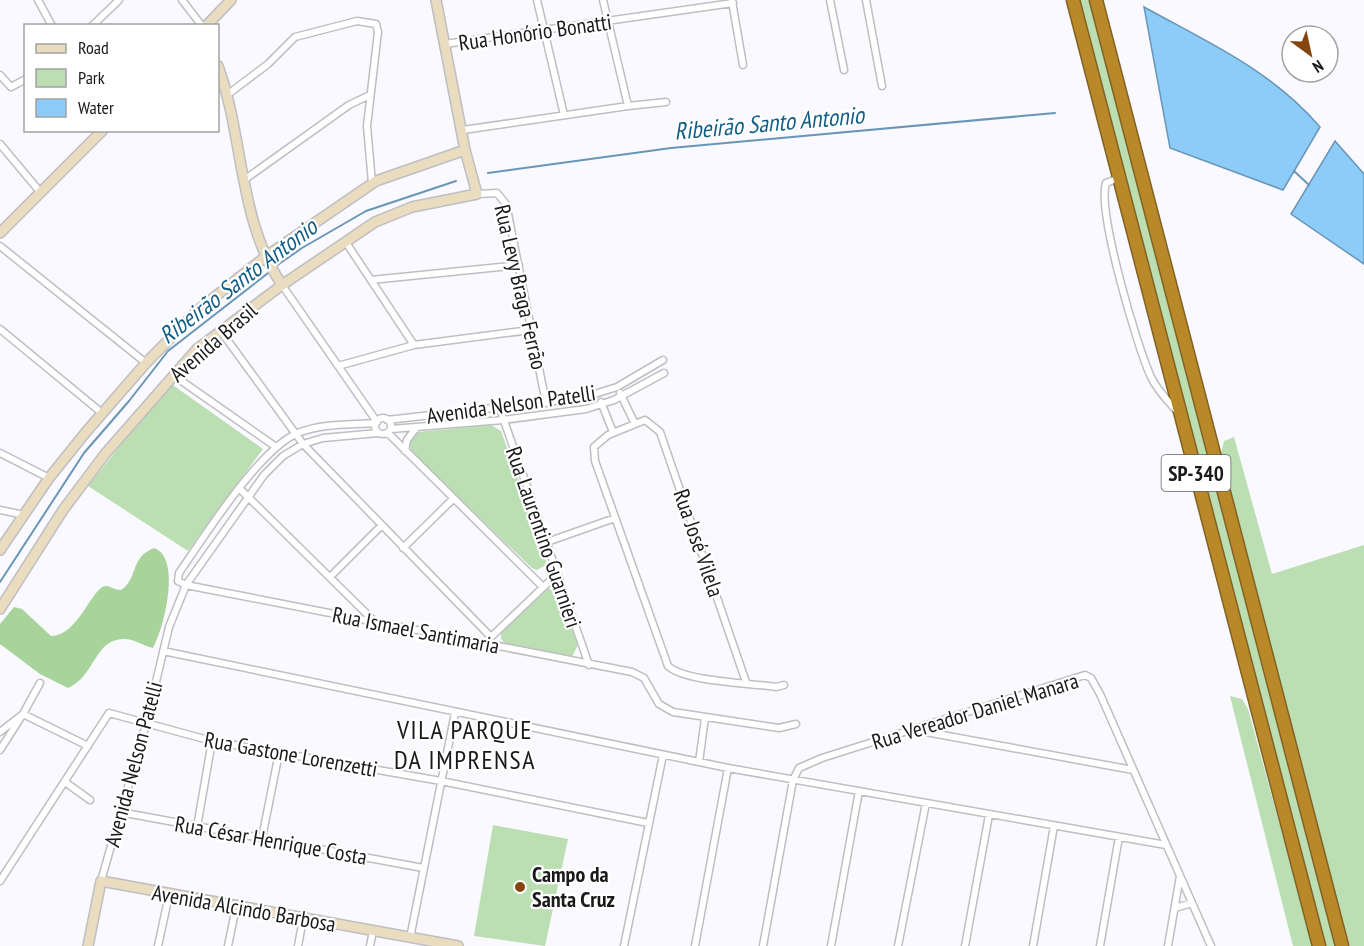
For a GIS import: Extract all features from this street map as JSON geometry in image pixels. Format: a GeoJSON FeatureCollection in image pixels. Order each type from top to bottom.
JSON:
{"type":"FeatureCollection","features":[{"type":"Feature","properties":{"kind":"highway","name":"SP-340"},"geometry":{"type":"LineString","coordinates":[[1073,0],[1319,946]]}},
{"type":"Feature","properties":{"kind":"highway","name":"SP-340"},"geometry":{"type":"LineString","coordinates":[[1096,0],[1342,946]]}},
{"type":"Feature","properties":{"kind":"main road"},"geometry":{"type":"LineString","coordinates":[[206,24],[231,0]]}},
{"type":"Feature","properties":{"kind":"main road"},"geometry":{"type":"LineString","coordinates":[[436,0],[463,130],[465,150],[477,194]]}},
{"type":"Feature","properties":{"kind":"main road"},"geometry":{"type":"LineString","coordinates":[[219,69],[227,95],[260,247],[281,284]]}},
{"type":"Feature","properties":{"kind":"main road"},"geometry":{"type":"LineString","coordinates":[[0,232],[102,132]]}},
{"type":"Feature","properties":{"kind":"main road","name":"Avenida Brasil"},"geometry":{"type":"LineString","coordinates":[[0,550],[49,478],[102,413],[189,318],[372,183],[465,150]]}},
{"type":"Feature","properties":{"kind":"main road","name":"Avenida Brasil"},"geometry":{"type":"LineString","coordinates":[[0,609],[83,483],[173,375],[220,330],[281,284],[375,222],[399,211],[477,194]]}},
{"type":"Feature","properties":{"kind":"main road","name":"Avenida Alcindo Barbosa"},"geometry":{"type":"LineString","coordinates":[[101,881],[458,946]]}},
{"type":"Feature","properties":{"kind":"main road","name":"Avenida Nelson Patelli"},"geometry":{"type":"LineString","coordinates":[[88,946],[101,881]]}},
{"type":"Feature","properties":{"kind":"street"},"geometry":{"type":"LineString","coordinates":[[38,0],[51,24]]}},
{"type":"Feature","properties":{"kind":"street"},"geometry":{"type":"LineString","coordinates":[[94,24],[118,0]]}},
{"type":"Feature","properties":{"kind":"street"},"geometry":{"type":"LineString","coordinates":[[182,0],[202,24]]}},
{"type":"Feature","properties":{"kind":"street"},"geometry":{"type":"LineString","coordinates":[[537,0],[564,115]]}},
{"type":"Feature","properties":{"kind":"street"},"geometry":{"type":"LineString","coordinates":[[603,0],[628,106]]}},
{"type":"Feature","properties":{"kind":"street"},"geometry":{"type":"LineString","coordinates":[[830,0],[844,69]]}},
{"type":"Feature","properties":{"kind":"street"},"geometry":{"type":"LineString","coordinates":[[866,0],[882,86]]}},
{"type":"Feature","properties":{"kind":"street"},"geometry":{"type":"LineString","coordinates":[[732,1],[744,65]]}},
{"type":"Feature","properties":{"kind":"street","name":"Rua Honório Bonatti"},"geometry":{"type":"LineString","coordinates":[[445,44],[544,32],[732,1]]}},
{"type":"Feature","properties":{"kind":"street"},"geometry":{"type":"LineString","coordinates":[[227,95],[268,64],[296,37],[357,21],[370,21],[376,24],[378,32],[367,136],[372,183]]}},
{"type":"Feature","properties":{"kind":"street"},"geometry":{"type":"LineString","coordinates":[[2,78],[13,87],[24,80]]}},
{"type":"Feature","properties":{"kind":"street"},"geometry":{"type":"LineString","coordinates":[[244,180],[349,105],[370,95]]}},
{"type":"Feature","properties":{"kind":"street"},"geometry":{"type":"LineString","coordinates":[[463,130],[666,102]]}},
{"type":"Feature","properties":{"kind":"street"},"geometry":{"type":"LineString","coordinates":[[0,144],[41,193]]}},
{"type":"Feature","properties":{"kind":"street"},"geometry":{"type":"LineString","coordinates":[[1119,178],[1106,183],[1104,192],[1116,256],[1147,366],[1158,389],[1181,415]]}},
{"type":"Feature","properties":{"kind":"street","name":"Rua Levy Braga Ferrão"},"geometry":{"type":"LineString","coordinates":[[477,194],[495,192],[504,199],[546,403]]}},
{"type":"Feature","properties":{"kind":"street"},"geometry":{"type":"LineString","coordinates":[[345,241],[414,345]]}},
{"type":"Feature","properties":{"kind":"street"},"geometry":{"type":"LineString","coordinates":[[0,246],[146,363]]}},
{"type":"Feature","properties":{"kind":"street"},"geometry":{"type":"LineString","coordinates":[[371,280],[519,265]]}},
{"type":"Feature","properties":{"kind":"street"},"geometry":{"type":"LineString","coordinates":[[281,284],[376,422],[378,433]]}},
{"type":"Feature","properties":{"kind":"street"},"geometry":{"type":"LineString","coordinates":[[0,329],[102,413]]}},
{"type":"Feature","properties":{"kind":"street"},"geometry":{"type":"LineString","coordinates":[[220,330],[303,444],[491,637]]}},
{"type":"Feature","properties":{"kind":"street"},"geometry":{"type":"LineString","coordinates":[[338,366],[414,345],[530,330]]}},
{"type":"Feature","properties":{"kind":"street","name":"Avenida Nelson Patelli"},"geometry":{"type":"LineString","coordinates":[[186,585],[178,581],[178,575],[240,489],[276,447],[297,434],[315,428],[376,422],[381,419],[500,409],[597,395],[617,387],[663,360]]}},
{"type":"Feature","properties":{"kind":"street","name":"Avenida Nelson Patelli"},"geometry":{"type":"LineString","coordinates":[[101,881],[146,724],[173,614],[186,585],[272,466],[303,444],[335,436],[503,420],[603,405],[664,373]]}},
{"type":"Feature","properties":{"kind":"street"},"geometry":{"type":"LineString","coordinates":[[173,375],[276,447]]}},
{"type":"Feature","properties":{"kind":"street"},"geometry":{"type":"LineString","coordinates":[[617,387],[636,424],[613,432],[599,441],[593,452],[666,663],[681,674],[784,685]]}},
{"type":"Feature","properties":{"kind":"street"},"geometry":{"type":"LineString","coordinates":[[597,395],[613,432]]}},
{"type":"Feature","properties":{"kind":"street","name":"Rua Laurentino Guarnieri"},"geometry":{"type":"LineString","coordinates":[[500,409],[588,666]]}},
{"type":"Feature","properties":{"kind":"street"},"geometry":{"type":"LineString","coordinates":[[387,420],[389,431],[405,452],[542,586]]}},
{"type":"Feature","properties":{"kind":"street","name":"Rua José Vilela"},"geometry":{"type":"LineString","coordinates":[[636,424],[649,421],[658,429],[665,443],[746,682]]}},
{"type":"Feature","properties":{"kind":"street"},"geometry":{"type":"LineString","coordinates":[[405,452],[407,440],[416,428]]}},
{"type":"Feature","properties":{"kind":"street"},"geometry":{"type":"LineString","coordinates":[[0,453],[49,478]]}},
{"type":"Feature","properties":{"kind":"street"},"geometry":{"type":"LineString","coordinates":[[240,489],[374,621]]}},
{"type":"Feature","properties":{"kind":"street"},"geometry":{"type":"LineString","coordinates":[[403,548],[453,499]]}},
{"type":"Feature","properties":{"kind":"street"},"geometry":{"type":"LineString","coordinates":[[0,510],[24,515]]}},
{"type":"Feature","properties":{"kind":"street"},"geometry":{"type":"LineString","coordinates":[[547,542],[615,518]]}},
{"type":"Feature","properties":{"kind":"street"},"geometry":{"type":"LineString","coordinates":[[330,577],[381,526]]}},
{"type":"Feature","properties":{"kind":"street"},"geometry":{"type":"LineString","coordinates":[[485,644],[542,586],[557,574]]}},
{"type":"Feature","properties":{"kind":"street","name":"Rua Ismael Santimaria"},"geometry":{"type":"LineString","coordinates":[[186,585],[374,621],[588,666],[620,669],[644,678],[659,704],[666,709],[705,718]]}},
{"type":"Feature","properties":{"kind":"street"},"geometry":{"type":"LineString","coordinates":[[163,651],[728,768],[1166,844]]}},
{"type":"Feature","properties":{"kind":"street","name":"Rua Vereador Daniel Manara"},"geometry":{"type":"LineString","coordinates":[[793,780],[799,768],[813,761],[1071,677],[1087,675],[1100,694],[1211,946]]}},
{"type":"Feature","properties":{"kind":"street"},"geometry":{"type":"LineString","coordinates":[[0,750],[40,683]]}},
{"type":"Feature","properties":{"kind":"street","name":"Rua Gastone Lorenzetti"},"geometry":{"type":"LineString","coordinates":[[88,746],[109,713],[212,741],[441,781],[648,823]]}},
{"type":"Feature","properties":{"kind":"street"},"geometry":{"type":"LineString","coordinates":[[410,938],[455,713]]}},
{"type":"Feature","properties":{"kind":"street"},"geometry":{"type":"LineString","coordinates":[[0,732],[23,714]]}},
{"type":"Feature","properties":{"kind":"street"},"geometry":{"type":"LineString","coordinates":[[0,881],[88,746],[23,714]]}},
{"type":"Feature","properties":{"kind":"street"},"geometry":{"type":"LineString","coordinates":[[699,762],[705,718],[779,728],[796,724]]}},
{"type":"Feature","properties":{"kind":"street"},"geometry":{"type":"LineString","coordinates":[[913,729],[1133,770]]}},
{"type":"Feature","properties":{"kind":"street"},"geometry":{"type":"LineString","coordinates":[[197,827],[212,741]]}},
{"type":"Feature","properties":{"kind":"street"},"geometry":{"type":"LineString","coordinates":[[262,838],[279,753]]}},
{"type":"Feature","properties":{"kind":"street"},"geometry":{"type":"LineString","coordinates":[[624,946],[663,755]]}},
{"type":"Feature","properties":{"kind":"street"},"geometry":{"type":"LineString","coordinates":[[695,946],[728,768]]}},
{"type":"Feature","properties":{"kind":"street"},"geometry":{"type":"LineString","coordinates":[[763,946],[793,780]]}},
{"type":"Feature","properties":{"kind":"street"},"geometry":{"type":"LineString","coordinates":[[65,782],[90,800]]}},
{"type":"Feature","properties":{"kind":"street"},"geometry":{"type":"LineString","coordinates":[[831,946],[859,791]]}},
{"type":"Feature","properties":{"kind":"street"},"geometry":{"type":"LineString","coordinates":[[898,946],[926,803]]}},
{"type":"Feature","properties":{"kind":"street","name":"Rua César Henrique Costa"},"geometry":{"type":"LineString","coordinates":[[120,812],[423,868]]}},
{"type":"Feature","properties":{"kind":"street"},"geometry":{"type":"LineString","coordinates":[[965,946],[989,815]]}},
{"type":"Feature","properties":{"kind":"street"},"geometry":{"type":"LineString","coordinates":[[1033,946],[1054,826]]}},
{"type":"Feature","properties":{"kind":"street"},"geometry":{"type":"LineString","coordinates":[[1100,946],[1119,837]]}},
{"type":"Feature","properties":{"kind":"street"},"geometry":{"type":"LineString","coordinates":[[1168,946],[1180,876]]}},
{"type":"Feature","properties":{"kind":"street"},"geometry":{"type":"LineString","coordinates":[[158,946],[169,895]]}},
{"type":"Feature","properties":{"kind":"street"},"geometry":{"type":"LineString","coordinates":[[1175,908],[1192,903]]}},
{"type":"Feature","properties":{"kind":"street"},"geometry":{"type":"LineString","coordinates":[[228,946],[236,907]]}},
{"type":"Feature","properties":{"kind":"street"},"geometry":{"type":"LineString","coordinates":[[298,946],[303,919]]}},
{"type":"Feature","properties":{"kind":"street"},"geometry":{"type":"LineString","coordinates":[[370,946],[373,931]]}},
{"type":"Feature","properties":{"kind":"green space"},"geometry":{"type":"Polygon","coordinates":[[[1076,0],[1092,0],[1339,946],[1323,946],[1076,0]]]}},
{"type":"Feature","properties":{"kind":"green space"},"geometry":{"type":"Polygon","coordinates":[[[170,383],[263,449],[188,551],[88,486],[170,383]]]}},
{"type":"Feature","properties":{"kind":"green space"},"geometry":{"type":"Polygon","coordinates":[[[491,425],[501,431],[546,555],[546,565],[537,570],[532,568],[413,454],[408,441],[417,432],[491,425]]]}},
{"type":"Feature","properties":{"kind":"green space"},"geometry":{"type":"Polygon","coordinates":[[[1234,437],[1272,574],[1364,545],[1364,946],[1350,946],[1345,931],[1221,453],[1224,441],[1234,437]]]}},
{"type":"Feature","properties":{"kind":"green space"},"geometry":{"type":"Polygon","coordinates":[[[154,548],[162,554],[167,565],[169,579],[166,610],[153,648],[126,639],[115,640],[101,650],[84,675],[68,688],[40,674],[0,644],[0,624],[14,607],[22,609],[51,636],[61,633],[78,619],[102,587],[121,590],[127,585],[141,557],[154,548]]]}},
{"type":"Feature","properties":{"kind":"green space"},"geometry":{"type":"Polygon","coordinates":[[[546,587],[559,593],[578,645],[572,657],[506,644],[501,639],[501,633],[546,587]]]}},
{"type":"Feature","properties":{"kind":"green space"},"geometry":{"type":"Polygon","coordinates":[[[1230,696],[1242,699],[1248,709],[1313,946],[1293,946],[1230,696]]]}},
{"type":"Feature","properties":{"kind":"green space","name":"Campo da Santa Cruz"},"geometry":{"type":"Polygon","coordinates":[[[493,825],[568,839],[545,946],[474,936],[493,825]]]}},
{"type":"Feature","properties":{"kind":"water"},"geometry":{"type":"Polygon","coordinates":[[[1144,7],[1260,73],[1301,107],[1320,127],[1283,190],[1170,148],[1144,7]]]}},
{"type":"Feature","properties":{"kind":"water"},"geometry":{"type":"Polygon","coordinates":[[[1335,141],[1364,174],[1364,264],[1291,214],[1335,141]]]}},
{"type":"Feature","properties":{"kind":"waterway","name":"Ribeirão Santo Antonio"},"geometry":{"type":"LineString","coordinates":[[488,173],[671,148],[1055,113]]}},
{"type":"Feature","properties":{"kind":"waterway"},"geometry":{"type":"LineString","coordinates":[[1294,171],[1309,185]]}},
{"type":"Feature","properties":{"kind":"waterway","name":"Ribeirão Santo Antonio"},"geometry":{"type":"LineString","coordinates":[[276,266],[302,248],[366,211],[456,181]]}},
{"type":"Feature","properties":{"kind":"waterway","name":"Ribeirão Santo Antonio"},"geometry":{"type":"LineString","coordinates":[[0,582],[84,453],[168,351],[272,270]]}},
{"type":"Feature","properties":{"kind":"place","name":"Campo da Santa Cruz"},"geometry":{"type":"Point","coordinates":[520,887]}},
{"type":"Feature","properties":{"kind":"district","name":"VILA PARQUE DA IMPRENSA"},"geometry":{"type":"Point","coordinates":[465,744]}}]}
